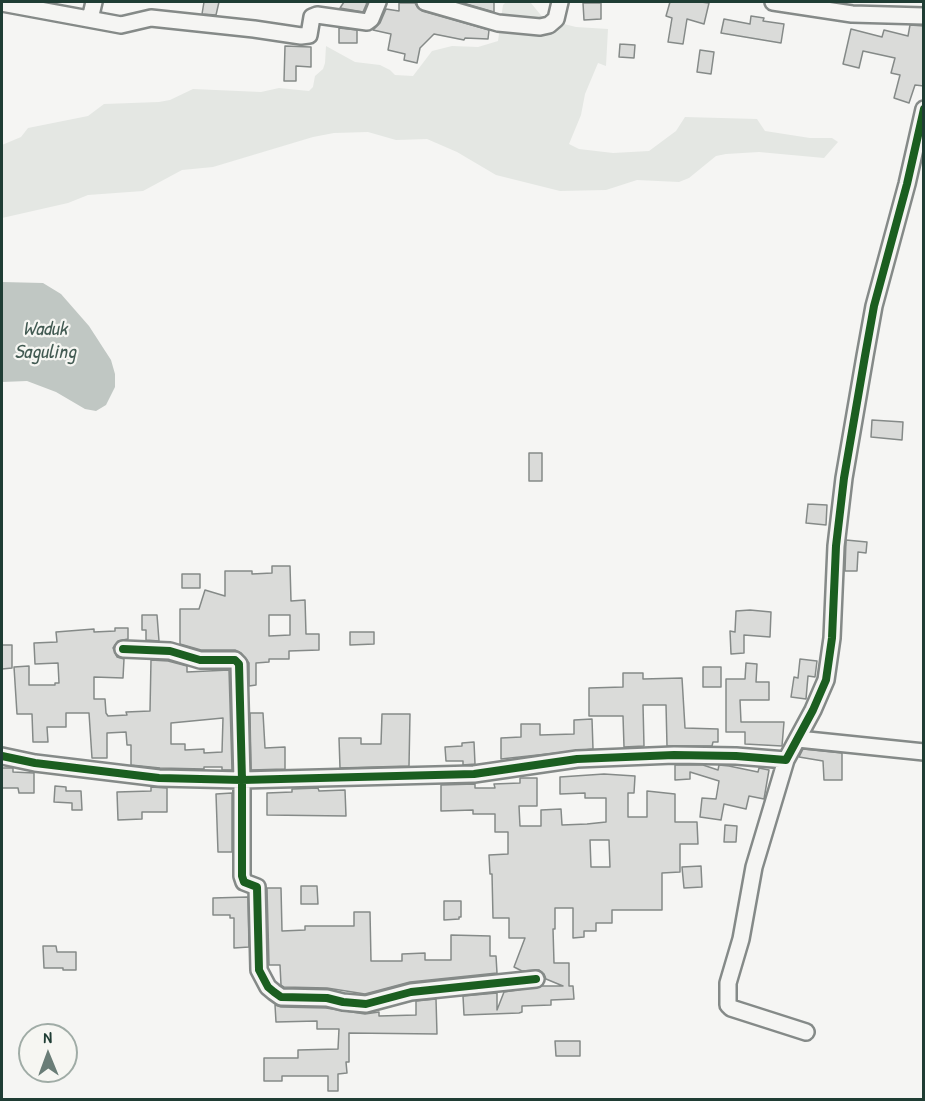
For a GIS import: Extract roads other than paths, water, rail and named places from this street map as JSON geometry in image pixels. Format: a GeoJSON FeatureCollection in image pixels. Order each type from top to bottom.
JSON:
{"type":"FeatureCollection","features":[{"type":"Feature","properties":{"kind":"street"},"geometry":{"type":"LineString","coordinates":[[90,19],[94,2]]}},
{"type":"Feature","properties":{"kind":"street"},"geometry":{"type":"LineString","coordinates":[[2,3],[120,25],[143,19],[165,19],[305,36],[311,31],[313,16],[367,22],[371,19],[378,2]]}},
{"type":"Feature","properties":{"kind":"street"},"geometry":{"type":"LineString","coordinates":[[425,2],[498,23],[540,27],[549,25],[556,19],[560,2]]}},
{"type":"Feature","properties":{"kind":"street"},"geometry":{"type":"LineString","coordinates":[[773,2],[852,14],[924,16]]}},
{"type":"Feature","properties":{"kind":"street"},"geometry":{"type":"LineString","coordinates":[[806,1032],[731,1008],[728,1005],[728,983],[741,939],[754,867],[786,760],[826,680],[832,638],[839,523],[865,356],[874,306],[907,184],[924,110]]}},
{"type":"Feature","properties":{"kind":"street"},"geometry":{"type":"LineString","coordinates":[[123,649],[170,651],[203,661],[236,660],[240,667],[242,876],[244,882],[257,887],[259,970],[274,993],[281,997],[327,998],[363,1004],[411,992],[536,979]]}},
{"type":"Feature","properties":{"kind":"street"},"geometry":{"type":"LineString","coordinates":[[798,739],[924,752]]}},
{"type":"Feature","properties":{"kind":"street"},"geometry":{"type":"LineString","coordinates":[[2,756],[35,763],[159,778],[242,780],[474,774],[577,759],[674,755],[786,760]]}},
{"type":"Feature","properties":{"kind":"water","name":"Waduk Saguling"},"geometry":{"type":"Polygon","coordinates":[[[2,282],[43,283],[61,294],[89,326],[111,360],[115,374],[115,387],[106,405],[96,411],[85,409],[56,392],[27,381],[2,382],[2,282]]]}}]}
